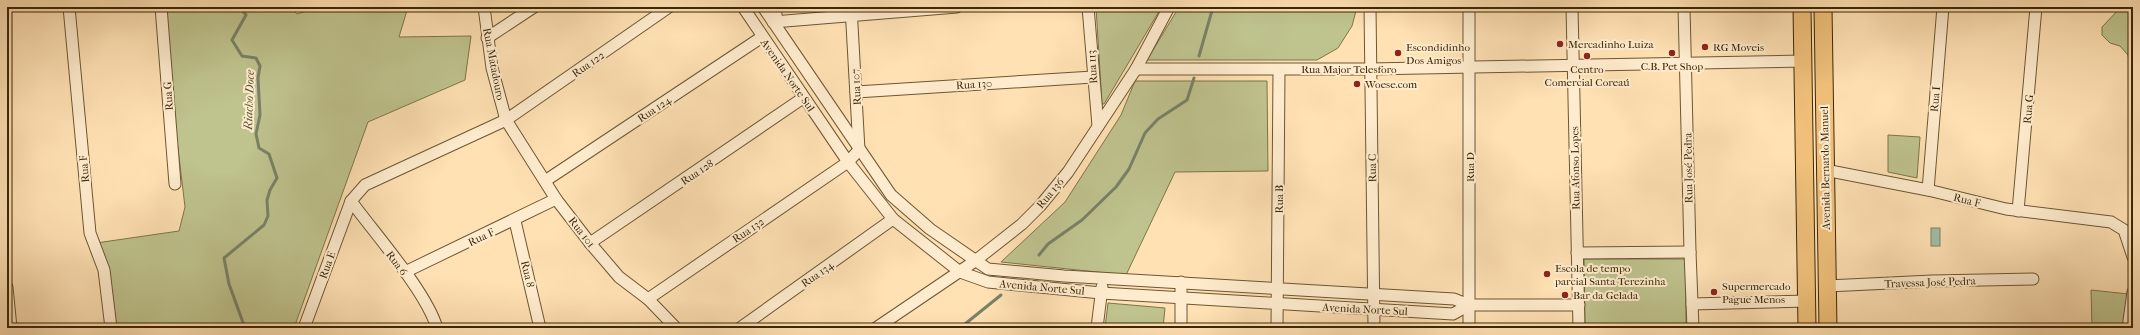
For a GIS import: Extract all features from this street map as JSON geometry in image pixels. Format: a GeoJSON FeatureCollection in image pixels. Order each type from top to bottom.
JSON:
{"type":"FeatureCollection","features":[{"type":"Feature","properties":{"kind":"main road","name":"Avenida Bernardo Manuel"},"geometry":{"type":"LineString","coordinates":[[1802,7],[1807,328]]}},
{"type":"Feature","properties":{"kind":"main road","name":"Avenida Bernardo Manuel"},"geometry":{"type":"LineString","coordinates":[[1822,7],[1828,328]]}},
{"type":"Feature","properties":{"kind":"street","name":"Rua F"},"geometry":{"type":"LineString","coordinates":[[69,7],[90,233],[104,270],[111,328]]}},
{"type":"Feature","properties":{"kind":"street","name":"Rua G"},"geometry":{"type":"LineString","coordinates":[[161,7],[175,184]]}},
{"type":"Feature","properties":{"kind":"street","name":"Rua Matadouro"},"geometry":{"type":"LineString","coordinates":[[484,7],[487,38],[506,120]]}},
{"type":"Feature","properties":{"kind":"street"},"geometry":{"type":"LineString","coordinates":[[487,38],[534,7]]}},
{"type":"Feature","properties":{"kind":"street","name":"Rua 122"},"geometry":{"type":"LineString","coordinates":[[506,120],[669,7]]}},
{"type":"Feature","properties":{"kind":"street","name":"Avenida Norte Sul"},"geometry":{"type":"LineString","coordinates":[[742,7],[848,162],[893,219],[960,272],[988,282],[1102,293],[1453,314],[1469,305]]}},
{"type":"Feature","properties":{"kind":"street","name":"Avenida Norte Sul"},"geometry":{"type":"LineString","coordinates":[[763,7],[775,22],[890,195],[930,229],[988,269],[1278,290],[1375,294],[1454,300],[1469,305],[1579,305]]}},
{"type":"Feature","properties":{"kind":"street"},"geometry":{"type":"LineString","coordinates":[[775,7],[775,22],[852,11],[957,7]]}},
{"type":"Feature","properties":{"kind":"street","name":"Rua 113"},"geometry":{"type":"LineString","coordinates":[[1088,7],[1098,126]]}},
{"type":"Feature","properties":{"kind":"street","name":"Rua 136"},"geometry":{"type":"LineString","coordinates":[[876,328],[976,261],[1022,224],[1040,206],[1068,172],[1136,69],[1169,7]]}},
{"type":"Feature","properties":{"kind":"street","name":"Rua C"},"geometry":{"type":"LineString","coordinates":[[1370,7],[1375,294],[1374,328]]}},
{"type":"Feature","properties":{"kind":"street","name":"Rua D"},"geometry":{"type":"LineString","coordinates":[[1469,7],[1469,328]]}},
{"type":"Feature","properties":{"kind":"street","name":"Rua Afonso Lopes"},"geometry":{"type":"LineString","coordinates":[[1572,7],[1579,328]]}},
{"type":"Feature","properties":{"kind":"street","name":"Rua José Pedra"},"geometry":{"type":"LineString","coordinates":[[1684,7],[1690,252],[1694,328]]}},
{"type":"Feature","properties":{"kind":"street","name":"Rua I"},"geometry":{"type":"LineString","coordinates":[[1928,190],[1943,7]]}},
{"type":"Feature","properties":{"kind":"street","name":"Rua G"},"geometry":{"type":"LineString","coordinates":[[2018,211],[2036,7]]}},
{"type":"Feature","properties":{"kind":"street","name":"Rua 107"},"geometry":{"type":"LineString","coordinates":[[852,11],[859,150]]}},
{"type":"Feature","properties":{"kind":"street","name":"Rua 124"},"geometry":{"type":"LineString","coordinates":[[545,181],[762,37]]}},
{"type":"Feature","properties":{"kind":"street"},"geometry":{"type":"LineString","coordinates":[[783,67],[799,58]]}},
{"type":"Feature","properties":{"kind":"street","name":"Rua Major Telesforo"},"geometry":{"type":"LineString","coordinates":[[1136,69],[1370,70],[1803,61]]}},
{"type":"Feature","properties":{"kind":"street","name":"Rua B"},"geometry":{"type":"LineString","coordinates":[[1277,328],[1279,70]]}},
{"type":"Feature","properties":{"kind":"street","name":"Rua 130"},"geometry":{"type":"LineString","coordinates":[[856,92],[1093,77]]}},
{"type":"Feature","properties":{"kind":"street","name":"Rua 128"},"geometry":{"type":"LineString","coordinates":[[590,243],[803,98]]}},
{"type":"Feature","properties":{"kind":"street"},"geometry":{"type":"LineString","coordinates":[[351,201],[365,185],[378,178],[506,120]]}},
{"type":"Feature","properties":{"kind":"street","name":"Rua 101"},"geometry":{"type":"LineString","coordinates":[[506,120],[556,199],[590,243],[619,277],[648,299],[676,328]]}},
{"type":"Feature","properties":{"kind":"street"},"geometry":{"type":"LineString","coordinates":[[848,162],[859,150]]}},
{"type":"Feature","properties":{"kind":"street","name":"Rua 132"},"geometry":{"type":"LineString","coordinates":[[648,299],[848,162]]}},
{"type":"Feature","properties":{"kind":"street","name":"Rua F"},"geometry":{"type":"LineString","coordinates":[[1825,170],[1928,190],[2018,211],[2111,222],[2124,230],[2133,256]]}},
{"type":"Feature","properties":{"kind":"street","name":"Rua F"},"geometry":{"type":"LineString","coordinates":[[405,272],[515,221],[556,199]]}},
{"type":"Feature","properties":{"kind":"street","name":"Rua 6"},"geometry":{"type":"LineString","coordinates":[[351,201],[405,272],[431,311],[437,328]]}},
{"type":"Feature","properties":{"kind":"street","name":"Rua E"},"geometry":{"type":"LineString","coordinates":[[304,328],[351,201]]}},
{"type":"Feature","properties":{"kind":"street","name":"Rua 134"},"geometry":{"type":"LineString","coordinates":[[740,328],[893,219]]}},
{"type":"Feature","properties":{"kind":"street","name":"Rua 8"},"geometry":{"type":"LineString","coordinates":[[515,221],[540,328]]}},
{"type":"Feature","properties":{"kind":"street"},"geometry":{"type":"LineString","coordinates":[[1577,253],[1690,252]]}},
{"type":"Feature","properties":{"kind":"street"},"geometry":{"type":"LineString","coordinates":[[1096,328],[1104,278]]}},
{"type":"Feature","properties":{"kind":"street","name":"Travessa José Pedra"},"geometry":{"type":"LineString","coordinates":[[1827,286],[2033,279]]}},
{"type":"Feature","properties":{"kind":"street"},"geometry":{"type":"LineString","coordinates":[[1181,282],[1181,328]]}},
{"type":"Feature","properties":{"kind":"street"},"geometry":{"type":"LineString","coordinates":[[7,287],[11,328]]}},
{"type":"Feature","properties":{"kind":"street"},"geometry":{"type":"LineString","coordinates":[[2128,328],[2133,292]]}},
{"type":"Feature","properties":{"kind":"street"},"geometry":{"type":"LineString","coordinates":[[1692,304],[1807,301]]}},
{"type":"Feature","properties":{"kind":"green space"},"geometry":{"type":"Polygon","coordinates":[[[161,7],[290,7],[297,14],[319,7],[408,7],[399,37],[471,36],[465,80],[368,122],[294,328],[110,328],[96,243],[179,231],[185,207],[161,7]]]}},
{"type":"Feature","properties":{"kind":"green space"},"geometry":{"type":"Polygon","coordinates":[[[1096,7],[1161,8],[1104,104],[1102,104],[1096,7]]]}},
{"type":"Feature","properties":{"kind":"green space"},"geometry":{"type":"Polygon","coordinates":[[[1179,7],[1357,7],[1352,26],[1338,48],[1317,60],[1147,60],[1179,7]]]}},
{"type":"Feature","properties":{"kind":"green space"},"geometry":{"type":"Polygon","coordinates":[[[2121,7],[2133,7],[2133,83],[2128,55],[2120,46],[2110,43],[2102,35],[2102,27],[2121,7]]]}},
{"type":"Feature","properties":{"kind":"green space"},"geometry":{"type":"Polygon","coordinates":[[[1135,81],[1267,81],[1268,171],[1175,172],[1126,275],[1001,262],[1065,202],[1121,115],[1135,81]]]}},
{"type":"Feature","properties":{"kind":"green space"},"geometry":{"type":"Polygon","coordinates":[[[1888,135],[1920,137],[1917,178],[1888,172],[1888,135]]]}},
{"type":"Feature","properties":{"kind":"green space"},"geometry":{"type":"Polygon","coordinates":[[[1584,259],[1686,259],[1686,328],[1585,328],[1584,259]]]}},
{"type":"Feature","properties":{"kind":"green space"},"geometry":{"type":"Polygon","coordinates":[[[2091,290],[2128,294],[2126,328],[2092,328],[2091,290]]]}},
{"type":"Feature","properties":{"kind":"green space"},"geometry":{"type":"Polygon","coordinates":[[[1108,303],[1165,308],[1163,328],[1105,328],[1108,303]]]}},
{"type":"Feature","properties":{"kind":"shaded area"},"geometry":{"type":"Polygon","coordinates":[[[1931,228],[1940,228],[1940,246],[1931,246],[1931,228]]]}},
{"type":"Feature","properties":{"kind":"waterway","name":"Riacho Doce"},"geometry":{"type":"LineString","coordinates":[[240,7],[246,15],[232,40],[242,56],[256,58],[260,66],[258,78],[260,115],[256,134],[259,148],[269,154],[277,178],[270,190],[267,200],[268,216],[264,225],[224,258],[229,284],[245,328]]}},
{"type":"Feature","properties":{"kind":"waterway"},"geometry":{"type":"LineString","coordinates":[[1199,56],[1213,7]]}},
{"type":"Feature","properties":{"kind":"waterway"},"geometry":{"type":"LineString","coordinates":[[1039,255],[1048,244],[1082,220],[1116,187],[1129,169],[1145,133],[1158,119],[1187,100],[1194,78]]}},
{"type":"Feature","properties":{"kind":"waterway"},"geometry":{"type":"LineString","coordinates":[[960,328],[1001,295]]}},
{"type":"Feature","properties":{"kind":"place","name":"Mercadinho Luiza"},"geometry":{"type":"Point","coordinates":[1560,44]}},
{"type":"Feature","properties":{"kind":"place","name":"RG Moveis"},"geometry":{"type":"Point","coordinates":[1705,47]}},
{"type":"Feature","properties":{"kind":"place","name":"Escondidinho Dos Amigos"},"geometry":{"type":"Point","coordinates":[1398,53]}},
{"type":"Feature","properties":{"kind":"place","name":"C.B. Pet Shop"},"geometry":{"type":"Point","coordinates":[1672,53]}},
{"type":"Feature","properties":{"kind":"place","name":"Centro Comercial Coreaú"},"geometry":{"type":"Point","coordinates":[1587,56]}},
{"type":"Feature","properties":{"kind":"place","name":"Woese.com"},"geometry":{"type":"Point","coordinates":[1357,84]}},
{"type":"Feature","properties":{"kind":"place","name":"Escola de tempo parcial Santa Terezinha"},"geometry":{"type":"Point","coordinates":[1547,274]}},
{"type":"Feature","properties":{"kind":"place","name":"Supermercado Pague Menos"},"geometry":{"type":"Point","coordinates":[1714,292]}},
{"type":"Feature","properties":{"kind":"place","name":"Bar da Gelada"},"geometry":{"type":"Point","coordinates":[1565,295]}}]}
